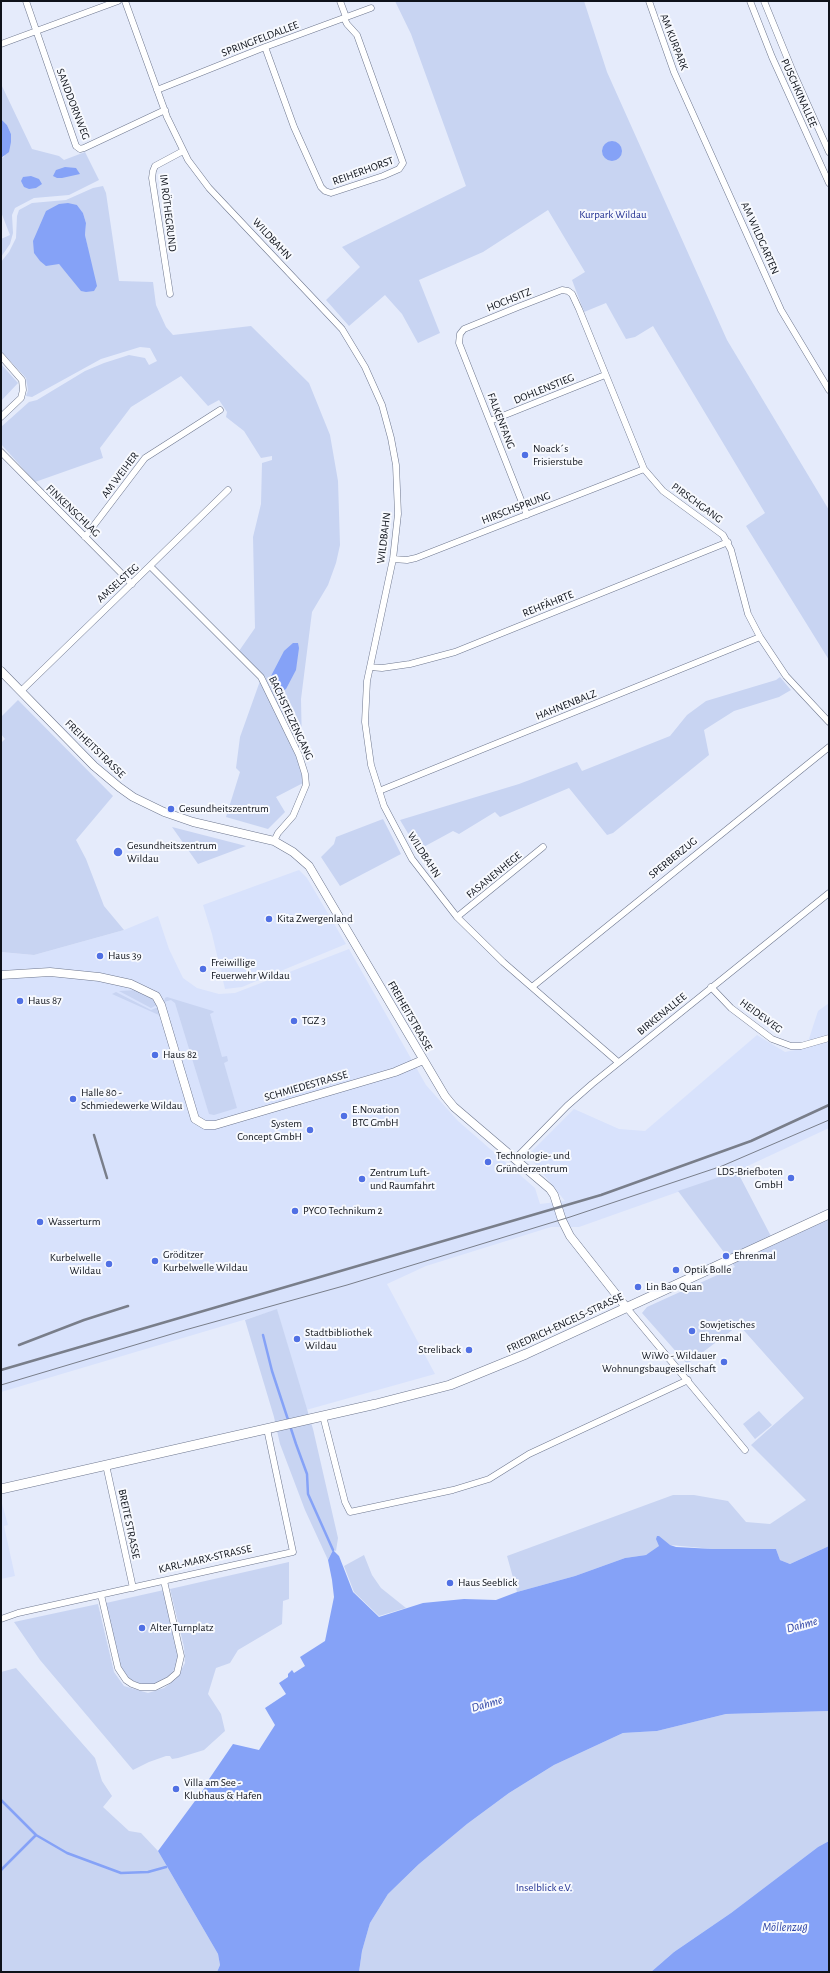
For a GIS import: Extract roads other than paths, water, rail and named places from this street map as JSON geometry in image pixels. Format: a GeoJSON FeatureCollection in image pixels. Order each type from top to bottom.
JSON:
{"type":"FeatureCollection","features":[{"type":"Feature","properties":{"kind":"main road","name":"FRIEDRICH-ENGELS-STRASSE"},"geometry":{"type":"LineString","coordinates":[[271,1428],[436,1389],[465,1380],[626,1308],[829,1214]]}},
{"type":"Feature","properties":{"kind":"main road"},"geometry":{"type":"LineString","coordinates":[[1,1488],[271,1428]]}},
{"type":"Feature","properties":{"kind":"street","name":"SANDDORNWEG"},"geometry":{"type":"LineString","coordinates":[[26,1],[35,32],[74,142],[80,149],[164,110]]}},
{"type":"Feature","properties":{"kind":"street"},"geometry":{"type":"LineString","coordinates":[[1,44],[118,1]]}},
{"type":"Feature","properties":{"kind":"street","name":"WILDBAHN"},"geometry":{"type":"LineString","coordinates":[[125,1],[164,110],[182,151],[209,188],[346,334],[365,367],[382,405],[391,438],[396,465],[398,514],[393,559],[370,667],[365,702],[366,735],[370,765],[379,792],[408,851],[457,917],[532,987],[618,1062]]}},
{"type":"Feature","properties":{"kind":"street"},"geometry":{"type":"LineString","coordinates":[[340,1],[345,17]]}},
{"type":"Feature","properties":{"kind":"street","name":"AM KURPARK"},"geometry":{"type":"LineString","coordinates":[[649,1],[664,46],[682,90]]}},
{"type":"Feature","properties":{"kind":"street","name":"PUSCHKINALLEE"},"geometry":{"type":"LineString","coordinates":[[750,1],[771,54],[829,183]]}},
{"type":"Feature","properties":{"kind":"street","name":"PUSCHKINALLEE"},"geometry":{"type":"LineString","coordinates":[[764,1],[783,49],[829,152]]}},
{"type":"Feature","properties":{"kind":"street","name":"SPRINGFELDALLEE"},"geometry":{"type":"LineString","coordinates":[[157,90],[265,47],[372,8]]}},
{"type":"Feature","properties":{"kind":"street","name":"REIHERHORST"},"geometry":{"type":"LineString","coordinates":[[265,47],[294,127],[321,187],[325,191],[331,193],[383,176],[399,169],[403,163],[357,35],[346,24],[345,17]]}},
{"type":"Feature","properties":{"kind":"street","name":"AM WILDGARTEN"},"geometry":{"type":"LineString","coordinates":[[682,90],[782,310],[829,390]]}},
{"type":"Feature","properties":{"kind":"street","name":"IM RÖTHEGRUND"},"geometry":{"type":"LineString","coordinates":[[170,294],[152,178],[155,166],[182,151]]}},
{"type":"Feature","properties":{"kind":"street","name":"HOCHSITZ"},"geometry":{"type":"LineString","coordinates":[[460,334],[464,330],[518,307],[562,290],[568,291]]}},
{"type":"Feature","properties":{"kind":"street","name":"PIRSCHGANG"},"geometry":{"type":"LineString","coordinates":[[568,291],[572,294],[579,309],[644,469],[663,491],[716,529],[728,542],[748,614],[760,637],[786,676],[829,722]]}},
{"type":"Feature","properties":{"kind":"street","name":"FALKENFANG"},"geometry":{"type":"LineString","coordinates":[[460,334],[459,343],[527,515]]}},
{"type":"Feature","properties":{"kind":"street"},"geometry":{"type":"LineString","coordinates":[[1,356],[22,380],[23,390],[21,398],[1,418]]}},
{"type":"Feature","properties":{"kind":"street","name":"DOHLENSTIEG"},"geometry":{"type":"LineString","coordinates":[[490,421],[605,375]]}},
{"type":"Feature","properties":{"kind":"street","name":"AM WEIHER"},"geometry":{"type":"LineString","coordinates":[[85,537],[145,458],[220,410]]}},
{"type":"Feature","properties":{"kind":"street","name":"FINKENSCHLAG"},"geometry":{"type":"LineString","coordinates":[[1,452],[132,584]]}},
{"type":"Feature","properties":{"kind":"street","name":"HIRSCHSPRUNG"},"geometry":{"type":"LineString","coordinates":[[393,559],[407,560],[416,558],[644,469]]}},
{"type":"Feature","properties":{"kind":"street","name":"AMSELSTEG"},"geometry":{"type":"LineString","coordinates":[[21,691],[151,567],[228,490]]}},
{"type":"Feature","properties":{"kind":"street","name":"REHFÄHRTE"},"geometry":{"type":"LineString","coordinates":[[370,667],[382,668],[410,664],[455,652],[728,542]]}},
{"type":"Feature","properties":{"kind":"street","name":"BACHSTELZENGANG"},"geometry":{"type":"LineString","coordinates":[[151,567],[262,677],[299,755],[305,774],[306,785],[294,816],[278,833],[274,841]]}},
{"type":"Feature","properties":{"kind":"street","name":"HAHNENBALZ"},"geometry":{"type":"LineString","coordinates":[[379,792],[760,637]]}},
{"type":"Feature","properties":{"kind":"street","name":"FREIHEITSTRASSE"},"geometry":{"type":"LineString","coordinates":[[1,671],[94,766],[133,797],[164,812],[193,822],[274,841],[293,852],[312,870],[445,1096],[454,1106],[550,1189],[570,1236],[626,1308],[688,1380],[744,1450]]}},
{"type":"Feature","properties":{"kind":"street","name":"SPERBERZUG"},"geometry":{"type":"LineString","coordinates":[[532,987],[829,747]]}},
{"type":"Feature","properties":{"kind":"street","name":"FASANENHEGE"},"geometry":{"type":"LineString","coordinates":[[457,917],[543,847]]}},
{"type":"Feature","properties":{"kind":"street","name":"BIRKENALLEE"},"geometry":{"type":"LineString","coordinates":[[515,1159],[567,1106],[618,1062],[829,893]]}},
{"type":"Feature","properties":{"kind":"street","name":"SCHMIEDESTRASSE"},"geometry":{"type":"LineString","coordinates":[[1,975],[50,972],[99,977],[131,984],[156,996],[161,1005],[195,1119],[205,1125],[216,1124],[396,1071],[423,1060]]}},
{"type":"Feature","properties":{"kind":"street","name":"HEIDEWEG"},"geometry":{"type":"LineString","coordinates":[[711,987],[733,1009],[772,1039],[791,1046],[801,1046],[829,1038]]}},
{"type":"Feature","properties":{"kind":"street"},"geometry":{"type":"LineString","coordinates":[[323,1416],[344,1502],[350,1512],[452,1490],[489,1479],[529,1454],[688,1380]]}},
{"type":"Feature","properties":{"kind":"street","name":"KARL-MARX-STRASSE"},"geometry":{"type":"LineString","coordinates":[[1,1619],[18,1613],[293,1552],[271,1428]]}},
{"type":"Feature","properties":{"kind":"street","name":"BREITE STRASSE"},"geometry":{"type":"LineString","coordinates":[[106,1465],[133,1588]]}},
{"type":"Feature","properties":{"kind":"street"},"geometry":{"type":"LineString","coordinates":[[100,1595],[118,1668],[126,1680],[132,1684],[140,1687],[155,1687],[169,1680],[177,1673],[181,1656],[164,1581]]}},
{"type":"Feature","properties":{"kind":"water"},"geometry":{"type":"Polygon","coordinates":[[[1,119],[7,125],[11,134],[11,142],[9,152],[1,158],[1,119]]]}},
{"type":"Feature","properties":{"kind":"water"},"geometry":{"type":"Polygon","coordinates":[[[612,141],[619,144],[622,151],[619,158],[612,161],[605,158],[602,151],[605,144],[612,141]]]}},
{"type":"Feature","properties":{"kind":"water"},"geometry":{"type":"Polygon","coordinates":[[[65,167],[76,168],[80,174],[62,178],[53,176],[56,170],[65,167]]]}},
{"type":"Feature","properties":{"kind":"water"},"geometry":{"type":"Polygon","coordinates":[[[31,176],[39,179],[42,184],[36,188],[29,189],[24,187],[21,181],[23,177],[31,176]]]}},
{"type":"Feature","properties":{"kind":"water"},"geometry":{"type":"Polygon","coordinates":[[[68,203],[77,205],[83,213],[86,223],[85,235],[97,286],[94,291],[81,291],[59,264],[46,266],[34,253],[33,241],[46,211],[59,204],[68,203]]]}},
{"type":"Feature","properties":{"kind":"water"},"geometry":{"type":"Polygon","coordinates":[[[293,643],[298,643],[299,648],[296,670],[286,689],[280,692],[275,689],[271,676],[284,651],[293,643]]]}},
{"type":"Feature","properties":{"kind":"water","name":"Dahme"},"geometry":{"type":"Polygon","coordinates":[[[657,1536],[670,1545],[676,1547],[713,1549],[776,1549],[780,1560],[790,1564],[829,1546],[829,1711],[726,1714],[657,1731],[623,1733],[554,1765],[509,1793],[467,1824],[419,1864],[388,1894],[370,1923],[362,1951],[359,1972],[217,1972],[220,1965],[218,1954],[158,1851],[206,1786],[205,1785],[233,1744],[259,1750],[275,1725],[265,1708],[286,1694],[279,1683],[288,1677],[288,1674],[292,1670],[294,1673],[305,1666],[300,1657],[325,1641],[334,1597],[328,1560],[333,1550],[339,1556],[353,1592],[379,1617],[423,1603],[464,1599],[496,1600],[517,1592],[575,1576],[625,1558],[646,1555],[659,1546],[656,1539],[657,1536]]]}},
{"type":"Feature","properties":{"kind":"water","name":"Möllenzug"},"geometry":{"type":"Polygon","coordinates":[[[829,1841],[829,1972],[651,1972],[674,1952],[731,1913],[818,1847],[829,1841]]]}},
{"type":"Feature","properties":{"kind":"waterway"},"geometry":{"type":"LineString","coordinates":[[263,1335],[272,1371],[307,1474],[308,1494],[333,1550]]}},
{"type":"Feature","properties":{"kind":"waterway"},"geometry":{"type":"LineString","coordinates":[[1,1800],[36,1835],[67,1853],[121,1873],[148,1872],[166,1867]]}},
{"type":"Feature","properties":{"kind":"waterway"},"geometry":{"type":"LineString","coordinates":[[1,1870],[36,1835]]}},
{"type":"Feature","properties":{"kind":"tram line"},"geometry":{"type":"LineString","coordinates":[[1,1385],[185,1330],[347,1285],[570,1217],[722,1166],[829,1120]]}},
{"type":"Feature","properties":{"kind":"railway"},"geometry":{"type":"LineString","coordinates":[[1,1370],[601,1195],[751,1141],[829,1105]]}},
{"type":"Feature","properties":{"kind":"railway"},"geometry":{"type":"LineString","coordinates":[[94,1135],[107,1178]]}},
{"type":"Feature","properties":{"kind":"railway"},"geometry":{"type":"LineString","coordinates":[[19,1345],[84,1320],[128,1306]]}},
{"type":"Feature","properties":{"kind":"place","name":"Noack´s Frisierstube"},"geometry":{"type":"Point","coordinates":[525,455]}},
{"type":"Feature","properties":{"kind":"place","name":"Gesundheitszentrum"},"geometry":{"type":"Point","coordinates":[171,809]}},
{"type":"Feature","properties":{"kind":"place","name":"Gesundheitszentrum Wildau"},"geometry":{"type":"Point","coordinates":[118,852]}},
{"type":"Feature","properties":{"kind":"place","name":"Kita Zwergenland"},"geometry":{"type":"Point","coordinates":[269,919]}},
{"type":"Feature","properties":{"kind":"place","name":"Haus 39"},"geometry":{"type":"Point","coordinates":[100,956]}},
{"type":"Feature","properties":{"kind":"place","name":"Freiwillige Feuerwehr Wildau"},"geometry":{"type":"Point","coordinates":[203,969]}},
{"type":"Feature","properties":{"kind":"place","name":"Haus 87"},"geometry":{"type":"Point","coordinates":[20,1001]}},
{"type":"Feature","properties":{"kind":"place","name":"TGZ 3"},"geometry":{"type":"Point","coordinates":[294,1021]}},
{"type":"Feature","properties":{"kind":"place","name":"Haus 82"},"geometry":{"type":"Point","coordinates":[155,1055]}},
{"type":"Feature","properties":{"kind":"place","name":"Halle 80 - Schmiedewerke Wildau"},"geometry":{"type":"Point","coordinates":[73,1099]}},
{"type":"Feature","properties":{"kind":"place","name":"E.Novation BTC GmbH"},"geometry":{"type":"Point","coordinates":[344,1116]}},
{"type":"Feature","properties":{"kind":"place","name":"System Concept GmbH"},"geometry":{"type":"Point","coordinates":[310,1130]}},
{"type":"Feature","properties":{"kind":"place","name":"Technologie- und Gründerzentrum"},"geometry":{"type":"Point","coordinates":[488,1162]}},
{"type":"Feature","properties":{"kind":"place","name":"LDS-Briefboten GmbH"},"geometry":{"type":"Point","coordinates":[791,1178]}},
{"type":"Feature","properties":{"kind":"place","name":"Zentrum Luft- und Raumfahrt"},"geometry":{"type":"Point","coordinates":[362,1179]}},
{"type":"Feature","properties":{"kind":"place","name":"PYCO Technikum 2"},"geometry":{"type":"Point","coordinates":[295,1211]}},
{"type":"Feature","properties":{"kind":"place","name":"Wasserturm"},"geometry":{"type":"Point","coordinates":[40,1222]}},
{"type":"Feature","properties":{"kind":"place","name":"Ehrenmal"},"geometry":{"type":"Point","coordinates":[726,1256]}},
{"type":"Feature","properties":{"kind":"place","name":"Gröditzer Kurbelwelle Wildau"},"geometry":{"type":"Point","coordinates":[155,1261]}},
{"type":"Feature","properties":{"kind":"place","name":"Kurbelwelle Wildau"},"geometry":{"type":"Point","coordinates":[109,1264]}},
{"type":"Feature","properties":{"kind":"place","name":"Optik Bolle"},"geometry":{"type":"Point","coordinates":[676,1270]}},
{"type":"Feature","properties":{"kind":"place","name":"Lin Bao Quan"},"geometry":{"type":"Point","coordinates":[638,1287]}},
{"type":"Feature","properties":{"kind":"place","name":"Sowjetisches Ehrenmal"},"geometry":{"type":"Point","coordinates":[692,1331]}},
{"type":"Feature","properties":{"kind":"place","name":"Stadtbibliothek Wildau"},"geometry":{"type":"Point","coordinates":[297,1339]}},
{"type":"Feature","properties":{"kind":"place","name":"Streliback"},"geometry":{"type":"Point","coordinates":[469,1350]}},
{"type":"Feature","properties":{"kind":"place","name":"WiWo - Wildauer Wohnungsbaugesellschaft"},"geometry":{"type":"Point","coordinates":[724,1362]}},
{"type":"Feature","properties":{"kind":"place","name":"Haus Seeblick"},"geometry":{"type":"Point","coordinates":[450,1583]}},
{"type":"Feature","properties":{"kind":"place","name":"Alter Turnplatz"},"geometry":{"type":"Point","coordinates":[142,1628]}},
{"type":"Feature","properties":{"kind":"place","name":"Villa am See - Klubhaus & Hafen"},"geometry":{"type":"Point","coordinates":[176,1789]}},
{"type":"Feature","properties":{"kind":"park label","name":"Kurpark Wildau"},"geometry":{"type":"Point","coordinates":[613,215]}},
{"type":"Feature","properties":{"kind":"park label","name":"Inselblick e.V."},"geometry":{"type":"Point","coordinates":[544,1888]}}]}
